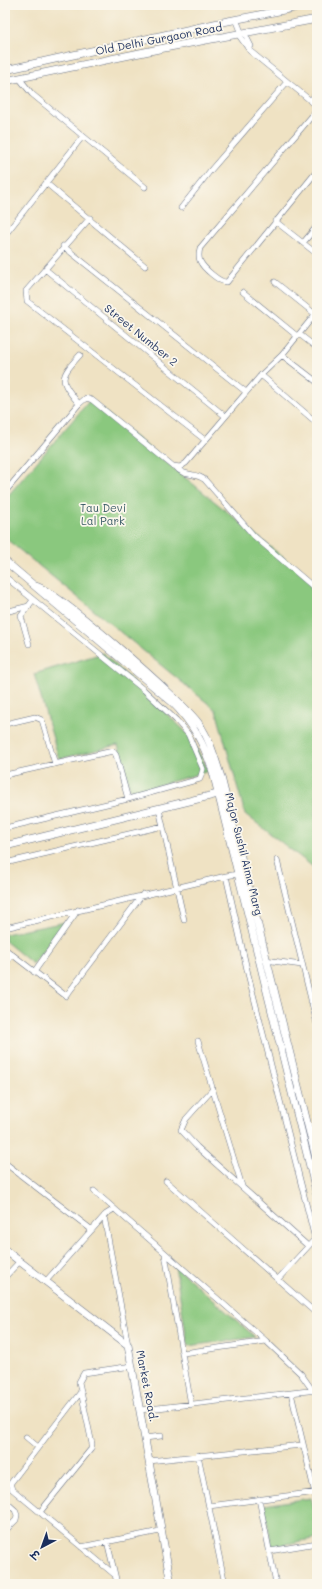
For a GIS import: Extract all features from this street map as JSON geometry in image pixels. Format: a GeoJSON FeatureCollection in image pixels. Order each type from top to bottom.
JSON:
{"type":"FeatureCollection","features":[{"type":"Feature","properties":{"kind":"street","name":"Old Delhi Gurgaon Road"},"geometry":{"type":"LineString","coordinates":[[5,70],[236,19],[310,5]]}},
{"type":"Feature","properties":{"kind":"street"},"geometry":{"type":"LineString","coordinates":[[236,19],[242,34],[250,45],[280,73],[282,78],[317,106]]}},
{"type":"Feature","properties":{"kind":"street","name":"Old Delhi Gurgaon Road"},"geometry":{"type":"LineString","coordinates":[[5,81],[317,19]]}},
{"type":"Feature","properties":{"kind":"street"},"geometry":{"type":"LineString","coordinates":[[19,78],[28,91],[145,187]]}},
{"type":"Feature","properties":{"kind":"street"},"geometry":{"type":"LineString","coordinates":[[181,208],[210,171],[287,82]]}},
{"type":"Feature","properties":{"kind":"street"},"geometry":{"type":"LineString","coordinates":[[310,101],[317,93]]}},
{"type":"Feature","properties":{"kind":"street"},"geometry":{"type":"LineString","coordinates":[[317,110],[200,248],[200,262],[221,282],[227,282],[275,220],[317,171]]}},
{"type":"Feature","properties":{"kind":"street"},"geometry":{"type":"LineString","coordinates":[[5,235],[83,136]]}},
{"type":"Feature","properties":{"kind":"street"},"geometry":{"type":"LineString","coordinates":[[46,183],[90,218],[145,266]]}},
{"type":"Feature","properties":{"kind":"street"},"geometry":{"type":"LineString","coordinates":[[90,218],[63,246],[26,291],[27,301],[204,440]]}},
{"type":"Feature","properties":{"kind":"street"},"geometry":{"type":"LineString","coordinates":[[275,220],[317,254]]}},
{"type":"Feature","properties":{"kind":"street"},"geometry":{"type":"LineString","coordinates":[[303,243],[317,226]]}},
{"type":"Feature","properties":{"kind":"street"},"geometry":{"type":"LineString","coordinates":[[63,246],[246,392]]}},
{"type":"Feature","properties":{"kind":"street","name":"Street Number 2"},"geometry":{"type":"LineString","coordinates":[[45,269],[225,416]]}},
{"type":"Feature","properties":{"kind":"street"},"geometry":{"type":"LineString","coordinates":[[176,467],[186,463],[246,392],[282,355],[315,316],[275,282]]}},
{"type":"Feature","properties":{"kind":"street"},"geometry":{"type":"LineString","coordinates":[[243,292],[317,348]]}},
{"type":"Feature","properties":{"kind":"street"},"geometry":{"type":"LineString","coordinates":[[79,404],[64,384],[63,379],[67,370],[80,355]]}},
{"type":"Feature","properties":{"kind":"street"},"geometry":{"type":"LineString","coordinates":[[282,355],[317,382]]}},
{"type":"Feature","properties":{"kind":"street"},"geometry":{"type":"LineString","coordinates":[[261,375],[317,423]]}},
{"type":"Feature","properties":{"kind":"street"},"geometry":{"type":"LineString","coordinates":[[5,492],[79,404],[86,398],[92,400],[183,473],[202,477],[254,536],[317,590]]}},
{"type":"Feature","properties":{"kind":"street","name":"Major Sushil Aima Marg"},"geometry":{"type":"LineString","coordinates":[[5,561],[35,586],[44,588],[85,620],[188,711],[205,734],[221,777],[221,793],[238,874],[317,1195]]}},
{"type":"Feature","properties":{"kind":"street"},"geometry":{"type":"LineString","coordinates":[[5,828],[128,799],[200,779],[203,769],[188,734],[176,720],[144,690],[6,578]]}},
{"type":"Feature","properties":{"kind":"street"},"geometry":{"type":"LineString","coordinates":[[29,644],[20,619],[33,600]]}},
{"type":"Feature","properties":{"kind":"street"},"geometry":{"type":"LineString","coordinates":[[5,612],[30,606]]}},
{"type":"Feature","properties":{"kind":"street"},"geometry":{"type":"LineString","coordinates":[[5,724],[39,717],[42,720],[54,764]]}},
{"type":"Feature","properties":{"kind":"street"},"geometry":{"type":"LineString","coordinates":[[5,775],[113,751],[116,755],[128,799]]}},
{"type":"Feature","properties":{"kind":"street"},"geometry":{"type":"LineString","coordinates":[[5,846],[221,793]]}},
{"type":"Feature","properties":{"kind":"street","name":"Major Sushil Aima Marg"},"geometry":{"type":"LineString","coordinates":[[221,793],[317,1162]]}},
{"type":"Feature","properties":{"kind":"street"},"geometry":{"type":"LineString","coordinates":[[159,809],[184,920]]}},
{"type":"Feature","properties":{"kind":"street"},"geometry":{"type":"LineString","coordinates":[[5,863],[163,826]]}},
{"type":"Feature","properties":{"kind":"street"},"geometry":{"type":"LineString","coordinates":[[277,860],[317,1024]]}},
{"type":"Feature","properties":{"kind":"street"},"geometry":{"type":"LineString","coordinates":[[5,928],[143,894],[238,874]]}},
{"type":"Feature","properties":{"kind":"street"},"geometry":{"type":"LineString","coordinates":[[226,876],[248,974],[316,1235],[317,1246]]}},
{"type":"Feature","properties":{"kind":"street"},"geometry":{"type":"LineString","coordinates":[[5,950],[64,995],[68,995],[143,894]]}},
{"type":"Feature","properties":{"kind":"street"},"geometry":{"type":"LineString","coordinates":[[34,972],[78,910]]}},
{"type":"Feature","properties":{"kind":"street"},"geometry":{"type":"LineString","coordinates":[[5,964],[12,955]]}},
{"type":"Feature","properties":{"kind":"street"},"geometry":{"type":"LineString","coordinates":[[265,960],[302,965]]}},
{"type":"Feature","properties":{"kind":"street"},"geometry":{"type":"LineString","coordinates":[[311,1001],[317,1000]]}},
{"type":"Feature","properties":{"kind":"street"},"geometry":{"type":"LineString","coordinates":[[198,1041],[242,1187]]}},
{"type":"Feature","properties":{"kind":"street"},"geometry":{"type":"LineString","coordinates":[[213,1089],[186,1119],[181,1130],[197,1147],[308,1246]]}},
{"type":"Feature","properties":{"kind":"street"},"geometry":{"type":"LineString","coordinates":[[5,1163],[92,1230]]}},
{"type":"Feature","properties":{"kind":"street"},"geometry":{"type":"LineString","coordinates":[[166,1181],[317,1314]]}},
{"type":"Feature","properties":{"kind":"street"},"geometry":{"type":"LineString","coordinates":[[94,1190],[165,1254],[266,1341],[301,1374],[315,1390]]}},
{"type":"Feature","properties":{"kind":"street"},"geometry":{"type":"LineString","coordinates":[[46,1281],[104,1216],[114,1209]]}},
{"type":"Feature","properties":{"kind":"street"},"geometry":{"type":"LineString","coordinates":[[104,1216],[128,1345]]}},
{"type":"Feature","properties":{"kind":"street"},"geometry":{"type":"LineString","coordinates":[[278,1279],[316,1235]]}},
{"type":"Feature","properties":{"kind":"street","name":"Market Road."},"geometry":{"type":"LineString","coordinates":[[5,1250],[128,1345],[160,1531],[171,1584]]}},
{"type":"Feature","properties":{"kind":"street"},"geometry":{"type":"LineString","coordinates":[[165,1254],[191,1405]]}},
{"type":"Feature","properties":{"kind":"street"},"geometry":{"type":"LineString","coordinates":[[5,1277],[20,1261]]}},
{"type":"Feature","properties":{"kind":"street"},"geometry":{"type":"LineString","coordinates":[[183,1353],[266,1341]]}},
{"type":"Feature","properties":{"kind":"street"},"geometry":{"type":"LineString","coordinates":[[40,1512],[91,1449],[92,1444],[80,1393],[79,1379],[84,1373],[132,1366]]}},
{"type":"Feature","properties":{"kind":"street"},"geometry":{"type":"LineString","coordinates":[[140,1410],[315,1390]]}},
{"type":"Feature","properties":{"kind":"street"},"geometry":{"type":"LineString","coordinates":[[80,1393],[10,1484],[12,1488],[115,1577],[108,1541]]}},
{"type":"Feature","properties":{"kind":"street"},"geometry":{"type":"LineString","coordinates":[[291,1393],[302,1445],[316,1492],[317,1502]]}},
{"type":"Feature","properties":{"kind":"street"},"geometry":{"type":"LineString","coordinates":[[145,1438],[161,1436]]}},
{"type":"Feature","properties":{"kind":"street"},"geometry":{"type":"LineString","coordinates":[[26,1437],[38,1447]]}},
{"type":"Feature","properties":{"kind":"street"},"geometry":{"type":"LineString","coordinates":[[149,1461],[302,1445]]}},
{"type":"Feature","properties":{"kind":"street"},"geometry":{"type":"LineString","coordinates":[[198,1455],[225,1584]]}},
{"type":"Feature","properties":{"kind":"street"},"geometry":{"type":"LineString","coordinates":[[209,1506],[316,1492]]}},
{"type":"Feature","properties":{"kind":"street"},"geometry":{"type":"LineString","coordinates":[[259,1499],[276,1584]]}},
{"type":"Feature","properties":{"kind":"street"},"geometry":{"type":"LineString","coordinates":[[5,1501],[15,1510],[17,1515],[16,1520],[5,1531]]}},
{"type":"Feature","properties":{"kind":"street"},"geometry":{"type":"LineString","coordinates":[[82,1547],[160,1531]]}},
{"type":"Feature","properties":{"kind":"street"},"geometry":{"type":"LineString","coordinates":[[270,1551],[317,1543]]}},
{"type":"Feature","properties":{"kind":"green space","name":"Tau Devi Lal Park"},"geometry":{"type":"Polygon","coordinates":[[[90,400],[317,585],[317,810],[314,813],[317,816],[317,870],[245,814],[216,710],[5,538],[5,499],[90,400]]]}},
{"type":"Feature","properties":{"kind":"green space"},"geometry":{"type":"Polygon","coordinates":[[[103,653],[188,734],[209,771],[131,793],[118,745],[59,759],[34,674],[103,653]]]}},
{"type":"Feature","properties":{"kind":"green space"},"geometry":{"type":"Polygon","coordinates":[[[66,922],[33,964],[5,941],[5,934],[66,922]]]}},
{"type":"Feature","properties":{"kind":"green space"},"geometry":{"type":"Polygon","coordinates":[[[175,1266],[255,1337],[188,1346],[175,1266]]]}},
{"type":"Feature","properties":{"kind":"green space"},"geometry":{"type":"Polygon","coordinates":[[[311,1498],[317,1520],[317,1538],[272,1547],[264,1505],[311,1498]]]}}]}
